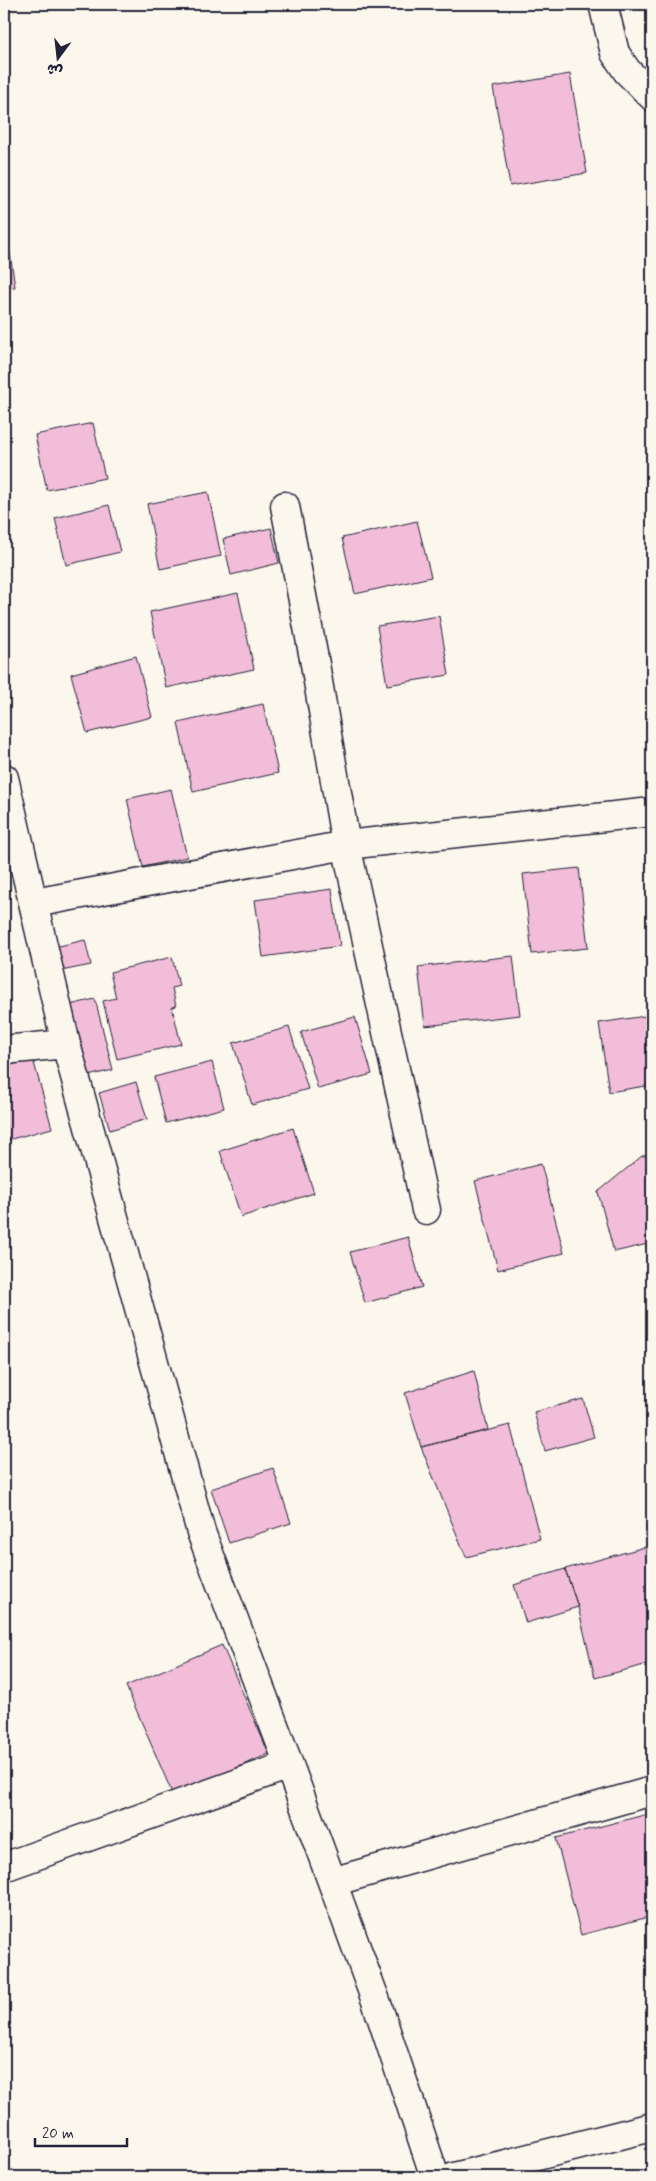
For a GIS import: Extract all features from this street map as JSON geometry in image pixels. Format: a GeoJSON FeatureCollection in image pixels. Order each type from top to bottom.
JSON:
{"type":"FeatureCollection","features":[{"type":"Feature","properties":{"kind":"street"},"geometry":{"type":"LineString","coordinates":[[603,4],[614,53],[627,71],[652,96]]}},
{"type":"Feature","properties":{"kind":"street"},"geometry":{"type":"LineString","coordinates":[[285,506],[315,664],[346,845],[426,1210]]}},
{"type":"Feature","properties":{"kind":"street"},"geometry":{"type":"LineString","coordinates":[[4,778],[66,1044],[201,1532],[379,2010],[435,2177]]}},
{"type":"Feature","properties":{"kind":"street"},"geometry":{"type":"LineString","coordinates":[[34,903],[346,845],[652,812]]}},
{"type":"Feature","properties":{"kind":"street"},"geometry":{"type":"LineString","coordinates":[[4,1050],[66,1044]]}},
{"type":"Feature","properties":{"kind":"street"},"geometry":{"type":"LineString","coordinates":[[4,1867],[289,1765]]}},
{"type":"Feature","properties":{"kind":"street"},"geometry":{"type":"LineString","coordinates":[[332,1882],[652,1791]]}},
{"type":"Feature","properties":{"kind":"street"},"geometry":{"type":"LineString","coordinates":[[454,2177],[652,2127]]}},
{"type":"Feature","properties":{"kind":"building"},"geometry":{"type":"Polygon","coordinates":[[[570,74],[587,173],[510,186],[493,87],[570,74]]]}},
{"type":"Feature","properties":{"kind":"building"},"geometry":{"type":"Polygon","coordinates":[[[4,212],[15,287],[4,288],[4,212]]]}},
{"type":"Feature","properties":{"kind":"building"},"geometry":{"type":"Polygon","coordinates":[[[93,423],[105,478],[47,490],[35,435],[93,423]]]}},
{"type":"Feature","properties":{"kind":"building"},"geometry":{"type":"Polygon","coordinates":[[[208,492],[221,556],[160,569],[147,504],[208,492]]]}},
{"type":"Feature","properties":{"kind":"building"},"geometry":{"type":"Polygon","coordinates":[[[109,505],[120,552],[66,565],[55,518],[109,505]]]}},
{"type":"Feature","properties":{"kind":"building"},"geometry":{"type":"Polygon","coordinates":[[[417,521],[431,577],[355,594],[342,538],[417,521]]]}},
{"type":"Feature","properties":{"kind":"building"},"geometry":{"type":"Polygon","coordinates":[[[271,528],[279,563],[231,575],[223,539],[271,528]]]}},
{"type":"Feature","properties":{"kind":"building"},"geometry":{"type":"Polygon","coordinates":[[[238,593],[254,669],[166,688],[150,612],[238,593]]]}},
{"type":"Feature","properties":{"kind":"building"},"geometry":{"type":"Polygon","coordinates":[[[439,616],[449,675],[387,685],[377,626],[439,616]]]}},
{"type":"Feature","properties":{"kind":"building"},"geometry":{"type":"Polygon","coordinates":[[[136,656],[152,717],[87,733],[71,674],[136,656]]]}},
{"type":"Feature","properties":{"kind":"building"},"geometry":{"type":"Polygon","coordinates":[[[263,704],[278,773],[193,792],[178,723],[263,704]]]}},
{"type":"Feature","properties":{"kind":"building"},"geometry":{"type":"Polygon","coordinates":[[[171,789],[187,857],[143,867],[127,799],[171,789]]]}},
{"type":"Feature","properties":{"kind":"building"},"geometry":{"type":"Polygon","coordinates":[[[579,868],[588,948],[532,954],[523,874],[579,868]]]}},
{"type":"Feature","properties":{"kind":"building"},"geometry":{"type":"Polygon","coordinates":[[[332,889],[340,946],[263,957],[255,900],[332,889]]]}},
{"type":"Feature","properties":{"kind":"building"},"geometry":{"type":"Polygon","coordinates":[[[85,940],[91,965],[61,971],[55,947],[85,940]]]}},
{"type":"Feature","properties":{"kind":"building"},"geometry":{"type":"Polygon","coordinates":[[[513,956],[520,1015],[425,1026],[418,967],[513,956]]]}},
{"type":"Feature","properties":{"kind":"building"},"geometry":{"type":"Polygon","coordinates":[[[172,957],[179,986],[172,988],[176,1006],[172,1007],[181,1044],[117,1059],[103,1001],[116,998],[110,972],[172,957]]]}},
{"type":"Feature","properties":{"kind":"building"},"geometry":{"type":"Polygon","coordinates":[[[95,999],[113,1070],[88,1076],[70,1005],[95,999]]]}},
{"type":"Feature","properties":{"kind":"building"},"geometry":{"type":"Polygon","coordinates":[[[652,1015],[652,1085],[609,1092],[599,1023],[652,1015]]]}},
{"type":"Feature","properties":{"kind":"building"},"geometry":{"type":"Polygon","coordinates":[[[355,1017],[372,1074],[318,1089],[301,1032],[355,1017]]]}},
{"type":"Feature","properties":{"kind":"building"},"geometry":{"type":"Polygon","coordinates":[[[289,1027],[308,1089],[252,1105],[233,1043],[289,1027]]]}},
{"type":"Feature","properties":{"kind":"building"},"geometry":{"type":"Polygon","coordinates":[[[33,1059],[52,1128],[4,1141],[4,1067],[33,1059]]]}},
{"type":"Feature","properties":{"kind":"building"},"geometry":{"type":"Polygon","coordinates":[[[212,1062],[224,1108],[166,1123],[154,1077],[212,1062]]]}},
{"type":"Feature","properties":{"kind":"building"},"geometry":{"type":"Polygon","coordinates":[[[136,1082],[147,1119],[110,1130],[99,1093],[136,1082]]]}},
{"type":"Feature","properties":{"kind":"building"},"geometry":{"type":"Polygon","coordinates":[[[293,1128],[314,1193],[241,1217],[220,1151],[293,1128]]]}},
{"type":"Feature","properties":{"kind":"building"},"geometry":{"type":"Polygon","coordinates":[[[652,1155],[652,1243],[614,1252],[598,1192],[642,1156],[652,1155]]]}},
{"type":"Feature","properties":{"kind":"building"},"geometry":{"type":"Polygon","coordinates":[[[541,1164],[564,1253],[498,1270],[475,1181],[541,1164]]]}},
{"type":"Feature","properties":{"kind":"building"},"geometry":{"type":"Polygon","coordinates":[[[408,1237],[422,1287],[365,1303],[350,1252],[408,1237]]]}},
{"type":"Feature","properties":{"kind":"building"},"geometry":{"type":"Polygon","coordinates":[[[474,1371],[488,1430],[421,1447],[405,1393],[474,1371]]]}},
{"type":"Feature","properties":{"kind":"building"},"geometry":{"type":"Polygon","coordinates":[[[583,1399],[594,1437],[545,1451],[534,1412],[583,1399]]]}},
{"type":"Feature","properties":{"kind":"building"},"geometry":{"type":"Polygon","coordinates":[[[510,1425],[540,1539],[466,1557],[421,1447],[510,1425]]]}},
{"type":"Feature","properties":{"kind":"building"},"geometry":{"type":"Polygon","coordinates":[[[273,1468],[291,1523],[229,1543],[211,1489],[273,1468]]]}},
{"type":"Feature","properties":{"kind":"building"},"geometry":{"type":"Polygon","coordinates":[[[652,1545],[652,1663],[595,1678],[578,1607],[565,1569],[652,1545]]]}},
{"type":"Feature","properties":{"kind":"building"},"geometry":{"type":"Polygon","coordinates":[[[565,1569],[578,1607],[526,1623],[514,1585],[565,1569]]]}},
{"type":"Feature","properties":{"kind":"building"},"geometry":{"type":"Polygon","coordinates":[[[222,1645],[269,1754],[173,1795],[126,1686],[222,1645]]]}},
{"type":"Feature","properties":{"kind":"building"},"geometry":{"type":"Polygon","coordinates":[[[648,1814],[652,1832],[652,1916],[581,1935],[556,1838],[648,1814]]]}}]}
